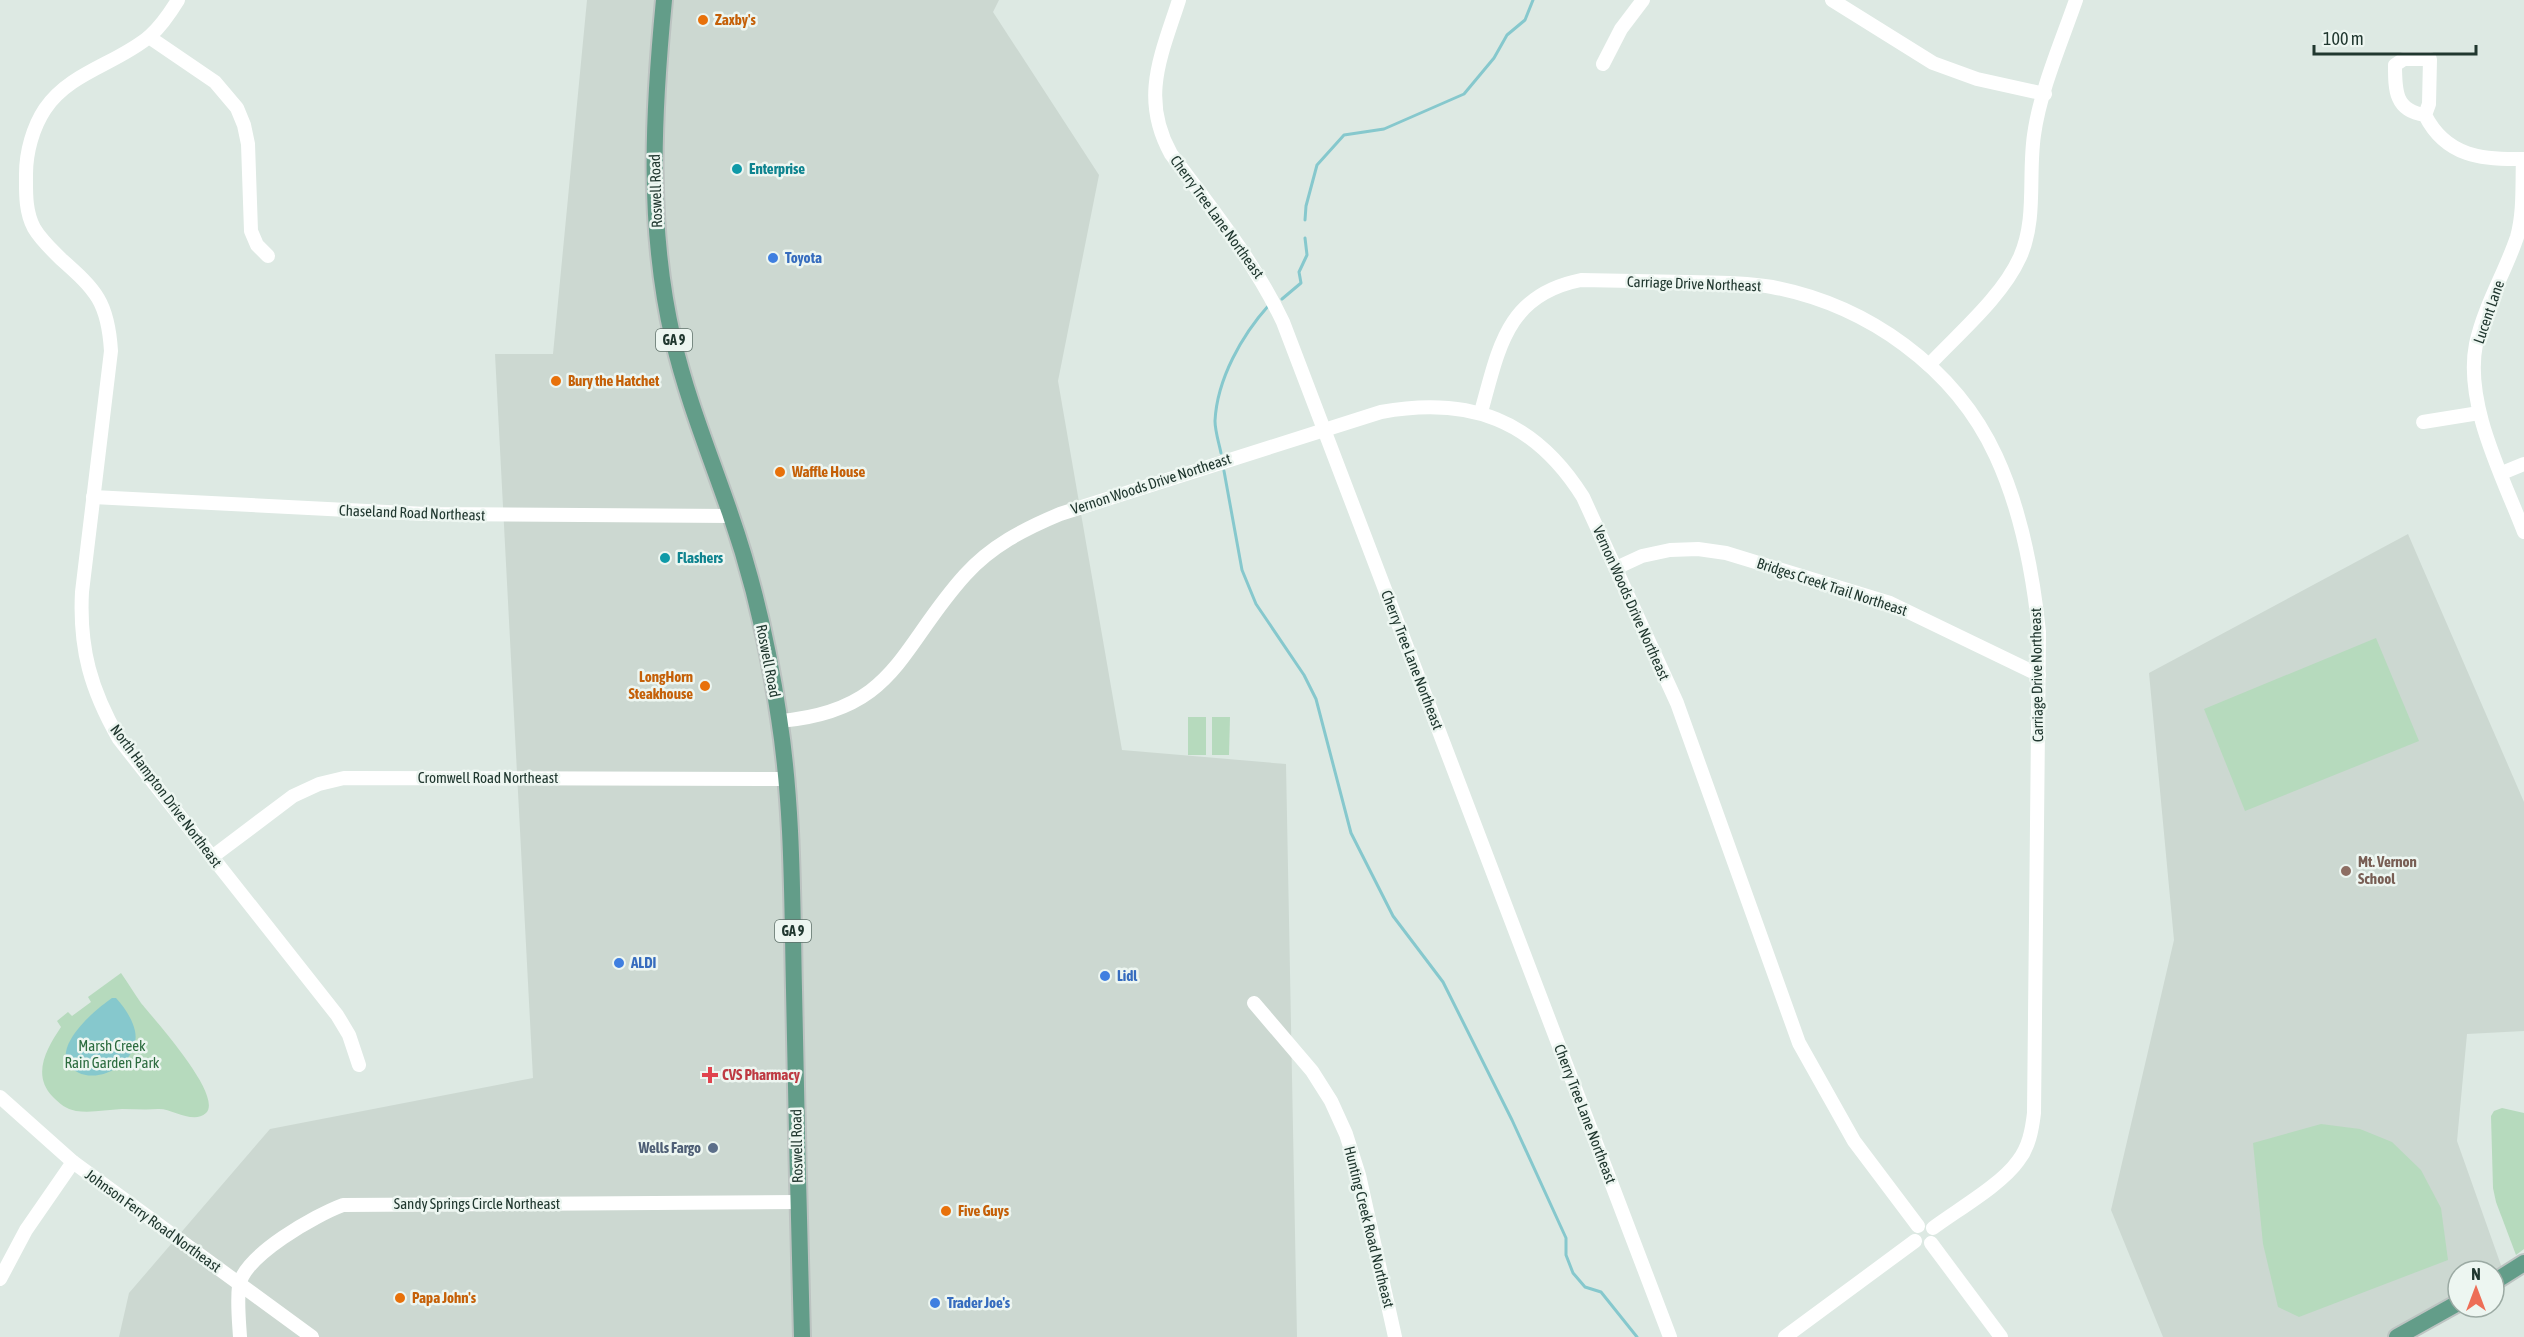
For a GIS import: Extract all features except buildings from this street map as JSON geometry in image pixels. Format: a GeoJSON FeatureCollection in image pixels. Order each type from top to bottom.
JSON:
{"type":"FeatureCollection","features":[{"type":"Feature","properties":{"kind":"main road","name":"Roswell Road"},"geometry":{"type":"LineString","coordinates":[[664,0],[654,135],[655,199],[662,278],[673,339],[688,396],[731,516],[756,601],[780,720],[787,779],[792,884],[801,1337]]}},
{"type":"Feature","properties":{"kind":"main road"},"geometry":{"type":"LineString","coordinates":[[2506,1274],[2524,1263]]}},
{"type":"Feature","properties":{"kind":"main road"},"geometry":{"type":"LineString","coordinates":[[2397,1337],[2446,1310]]}},
{"type":"Feature","properties":{"kind":"street","name":"North Hampton Drive Northeast"},"geometry":{"type":"LineString","coordinates":[[178,0],[163,23],[149,37],[77,78],[56,95],[37,125],[26,167],[26,202],[34,228],[48,247],[91,286],[103,306],[110,326],[111,351],[81,615],[84,652],[92,685],[119,739],[337,1015],[349,1035],[359,1065]]}},
{"type":"Feature","properties":{"kind":"street","name":"Cherry Tree Lane Northeast"},"geometry":{"type":"LineString","coordinates":[[1179,0],[1156,73],[1154,99],[1158,124],[1171,154],[1247,256],[1267,287],[1283,322],[1670,1337]]}},
{"type":"Feature","properties":{"kind":"street"},"geometry":{"type":"LineString","coordinates":[[1603,64],[1621,29],[1643,0]]}},
{"type":"Feature","properties":{"kind":"street"},"geometry":{"type":"LineString","coordinates":[[1832,0],[1933,63],[1977,79],[2045,94]]}},
{"type":"Feature","properties":{"kind":"street"},"geometry":{"type":"LineString","coordinates":[[1929,365],[2001,288],[2020,256],[2030,219],[2034,134],[2076,0]]}},
{"type":"Feature","properties":{"kind":"street"},"geometry":{"type":"LineString","coordinates":[[149,37],[215,82],[237,108],[248,144],[251,231],[257,245],[268,256]]}},
{"type":"Feature","properties":{"kind":"street"},"geometry":{"type":"LineString","coordinates":[[2425,115],[2447,143],[2464,154],[2497,159],[2523,159]]}},
{"type":"Feature","properties":{"kind":"street","name":"Lucent Lane"},"geometry":{"type":"LineString","coordinates":[[2523,159],[2522,204],[2517,235],[2488,304],[2476,345],[2474,374],[2479,414],[2524,532]]}},
{"type":"Feature","properties":{"kind":"street","name":"Carriage Drive Northeast"},"geometry":{"type":"LineString","coordinates":[[1481,412],[1501,343],[1515,317],[1544,291],[1581,280],[1738,283],[1795,292],[1834,304],[1867,320],[1901,342],[1929,365],[1976,421],[1995,454],[2019,519],[2036,599],[2039,632],[2032,1130],[2024,1152],[2009,1173],[1933,1228]]}},
{"type":"Feature","properties":{"kind":"street","name":"Vernon Woods Drive Northeast"},"geometry":{"type":"LineString","coordinates":[[780,720],[825,713],[861,698],[877,687],[903,660],[966,574],[993,548],[1025,528],[1060,514],[1324,428],[1381,412],[1411,406],[1448,406],[1481,412],[1527,436],[1562,466],[1583,496],[1677,703],[1799,1043],[1854,1141],[1918,1226]]}},
{"type":"Feature","properties":{"kind":"street"},"geometry":{"type":"LineString","coordinates":[[2422,422],[2479,414]]}},
{"type":"Feature","properties":{"kind":"street"},"geometry":{"type":"LineString","coordinates":[[2502,473],[2524,464]]}},
{"type":"Feature","properties":{"kind":"street","name":"Chaseland Road Northeast"},"geometry":{"type":"LineString","coordinates":[[93,497],[426,514],[731,516]]}},
{"type":"Feature","properties":{"kind":"street","name":"Bridges Creek Trail Northeast"},"geometry":{"type":"LineString","coordinates":[[1616,568],[1642,556],[1670,550],[1698,549],[1726,553],[1890,603],[2039,675]]}},
{"type":"Feature","properties":{"kind":"street","name":"Cromwell Road Northeast"},"geometry":{"type":"LineString","coordinates":[[212,857],[293,796],[319,784],[344,778],[787,779]]}},
{"type":"Feature","properties":{"kind":"street","name":"Hunting Creek Road Northeast"},"geometry":{"type":"LineString","coordinates":[[1254,1003],[1312,1071],[1331,1101],[1346,1134],[1359,1175],[1395,1337]]}},
{"type":"Feature","properties":{"kind":"street","name":"Johnson Ferry Road Northeast"},"geometry":{"type":"LineString","coordinates":[[0,1097],[73,1162],[312,1337]]}},
{"type":"Feature","properties":{"kind":"street"},"geometry":{"type":"LineString","coordinates":[[0,1279],[26,1230],[73,1162]]}},
{"type":"Feature","properties":{"kind":"street","name":"Sandy Springs Circle Northeast"},"geometry":{"type":"LineString","coordinates":[[239,1284],[269,1248],[319,1214],[343,1205],[798,1202]]}},
{"type":"Feature","properties":{"kind":"street"},"geometry":{"type":"LineString","coordinates":[[1928,1224],[1933,1228],[1935,1235],[1931,1243],[1923,1245],[1915,1240],[1914,1232],[1918,1226],[1928,1224]]}},
{"type":"Feature","properties":{"kind":"street"},"geometry":{"type":"LineString","coordinates":[[1785,1337],[1915,1240]]}},
{"type":"Feature","properties":{"kind":"street"},"geometry":{"type":"LineString","coordinates":[[1931,1243],[2001,1337]]}},
{"type":"Feature","properties":{"kind":"street"},"geometry":{"type":"LineString","coordinates":[[239,1284],[240,1337]]}},
{"type":"Feature","properties":{"kind":"shaded area"},"geometry":{"type":"Polygon","coordinates":[[[587,0],[999,0],[993,12],[1099,175],[1058,381],[1122,750],[1286,764],[1297,1337],[119,1337],[129,1293],[270,1129],[533,1078],[495,354],[553,354],[587,0]]]}},
{"type":"Feature","properties":{"kind":"shaded area","name":"Mt. Vernon School"},"geometry":{"type":"Polygon","coordinates":[[[2408,534],[2524,802],[2524,1031],[2467,1034],[2457,1141],[2499,1259],[2446,1259],[2446,1304],[2393,1337],[2163,1337],[2111,1210],[2174,940],[2149,673],[2408,534]]]}},
{"type":"Feature","properties":{"kind":"green space"},"geometry":{"type":"Polygon","coordinates":[[[2376,638],[2419,741],[2245,811],[2204,709],[2376,638]]]}},
{"type":"Feature","properties":{"kind":"green space"},"geometry":{"type":"Polygon","coordinates":[[[1188,717],[1206,717],[1206,755],[1188,755],[1188,717]]]}},
{"type":"Feature","properties":{"kind":"green space"},"geometry":{"type":"Polygon","coordinates":[[[1212,717],[1230,717],[1229,755],[1212,755],[1212,717]]]}},
{"type":"Feature","properties":{"kind":"green space","name":"Marsh Creek Rain Garden Park"},"geometry":{"type":"Polygon","coordinates":[[[121,973],[141,1003],[197,1075],[209,1104],[206,1113],[201,1116],[189,1117],[164,1109],[76,1111],[61,1104],[46,1089],[42,1071],[47,1053],[61,1027],[57,1021],[68,1012],[72,1016],[91,1002],[88,997],[121,973]]]}},
{"type":"Feature","properties":{"kind":"green space"},"geometry":{"type":"Polygon","coordinates":[[[2502,1108],[2524,1113],[2524,1249],[2516,1255],[2493,1188],[2491,1116],[2494,1111],[2502,1108]]]}},
{"type":"Feature","properties":{"kind":"green space"},"geometry":{"type":"Polygon","coordinates":[[[2321,1124],[2360,1129],[2392,1142],[2421,1170],[2441,1208],[2448,1259],[2299,1317],[2278,1307],[2263,1244],[2253,1143],[2321,1124]]]}},
{"type":"Feature","properties":{"kind":"water"},"geometry":{"type":"Polygon","coordinates":[[[112,998],[116,998],[122,1005],[134,1026],[135,1043],[130,1054],[112,1071],[100,1075],[76,1072],[67,1063],[68,1045],[80,1026],[112,998]]]}},
{"type":"Feature","properties":{"kind":"waterway"},"geometry":{"type":"LineString","coordinates":[[1305,220],[1306,206],[1317,165],[1344,135],[1384,129],[1464,94],[1494,58],[1507,35],[1525,20],[1533,0]]}},
{"type":"Feature","properties":{"kind":"waterway"},"geometry":{"type":"LineString","coordinates":[[1282,299],[1301,283],[1299,272],[1307,255],[1305,238]]}},
{"type":"Feature","properties":{"kind":"waterway"},"geometry":{"type":"LineString","coordinates":[[1221,453],[1215,421],[1220,389],[1233,358],[1249,330],[1269,305]]}},
{"type":"Feature","properties":{"kind":"waterway"},"geometry":{"type":"LineString","coordinates":[[1224,471],[1242,570],[1256,604],[1304,675],[1316,699],[1351,833],[1393,916],[1443,982],[1512,1120],[1566,1238],[1566,1255],[1573,1273],[1585,1287],[1601,1292],[1637,1337]]}},
{"type":"Feature","properties":{"kind":"place","name":"Zaxby's"},"geometry":{"type":"Point","coordinates":[703,20]}},
{"type":"Feature","properties":{"kind":"place","name":"Enterprise"},"geometry":{"type":"Point","coordinates":[737,169]}},
{"type":"Feature","properties":{"kind":"place","name":"Toyota"},"geometry":{"type":"Point","coordinates":[773,258]}},
{"type":"Feature","properties":{"kind":"place","name":"Bury the Hatchet"},"geometry":{"type":"Point","coordinates":[556,381]}},
{"type":"Feature","properties":{"kind":"place","name":"Waffle House"},"geometry":{"type":"Point","coordinates":[780,472]}},
{"type":"Feature","properties":{"kind":"place","name":"Flashers"},"geometry":{"type":"Point","coordinates":[665,558]}},
{"type":"Feature","properties":{"kind":"place","name":"LongHorn Steakhouse"},"geometry":{"type":"Point","coordinates":[705,686]}},
{"type":"Feature","properties":{"kind":"place","name":"Mt. Vernon School"},"geometry":{"type":"Point","coordinates":[2346,871]}},
{"type":"Feature","properties":{"kind":"place","name":"ALDI"},"geometry":{"type":"Point","coordinates":[619,963]}},
{"type":"Feature","properties":{"kind":"place","name":"Lidl"},"geometry":{"type":"Point","coordinates":[1105,976]}},
{"type":"Feature","properties":{"kind":"place","name":"CVS Pharmacy"},"geometry":{"type":"Point","coordinates":[710,1075]}},
{"type":"Feature","properties":{"kind":"place","name":"Wells Fargo"},"geometry":{"type":"Point","coordinates":[713,1148]}},
{"type":"Feature","properties":{"kind":"place","name":"Five Guys"},"geometry":{"type":"Point","coordinates":[946,1211]}},
{"type":"Feature","properties":{"kind":"place","name":"Papa John's"},"geometry":{"type":"Point","coordinates":[400,1298]}},
{"type":"Feature","properties":{"kind":"place","name":"Trader Joe's"},"geometry":{"type":"Point","coordinates":[935,1303]}}]}
